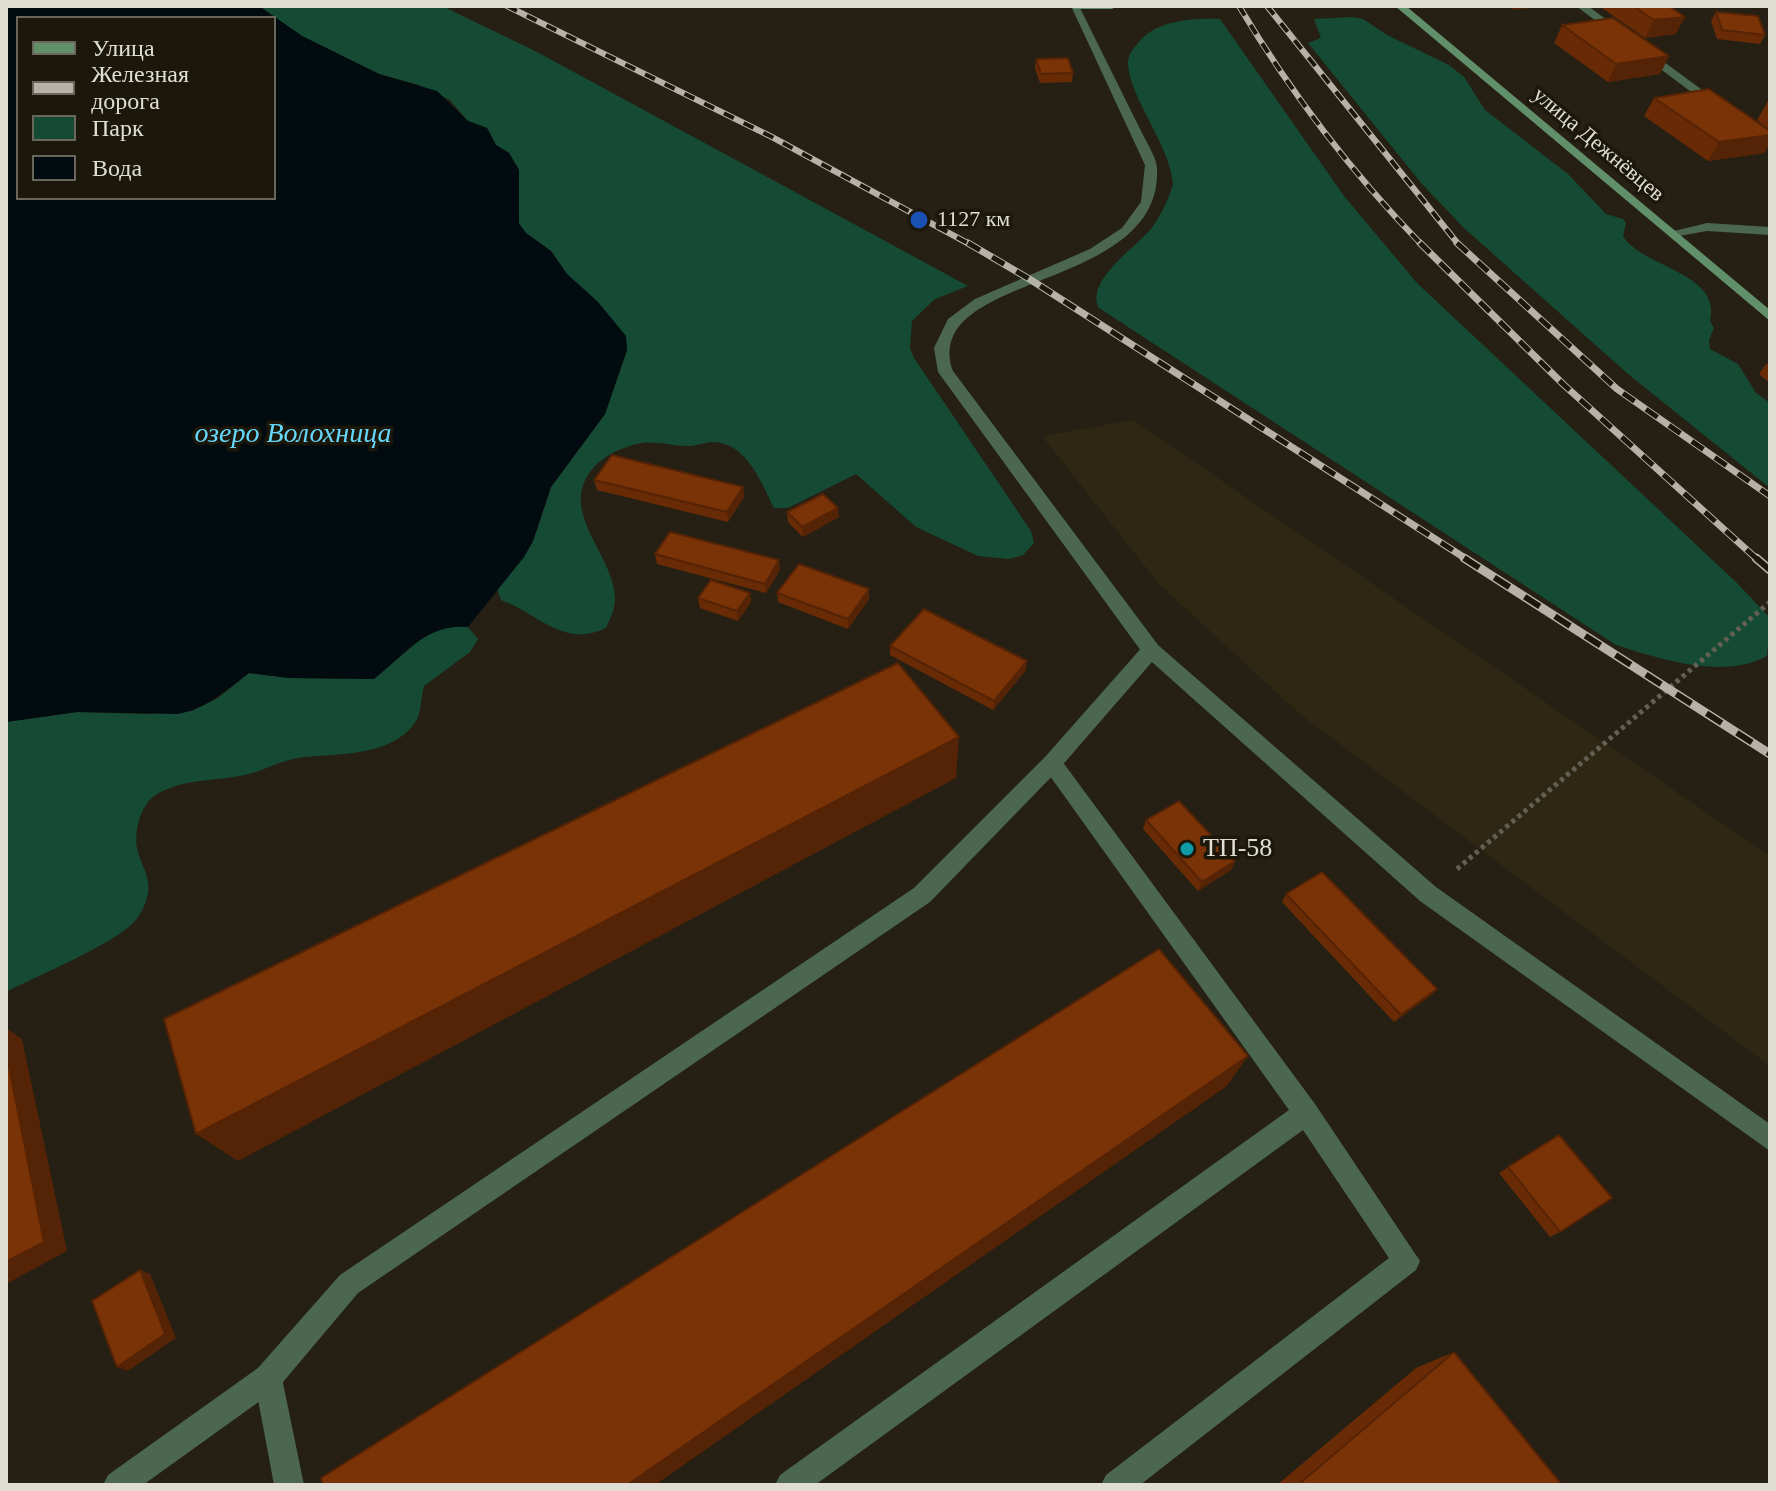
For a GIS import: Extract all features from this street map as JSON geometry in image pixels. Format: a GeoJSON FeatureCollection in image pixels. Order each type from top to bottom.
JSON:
{"type":"FeatureCollection","features":[{"type":"Feature","properties":{"kind":"main road"},"geometry":{"type":"LineString","coordinates":[[1075,7],[1112,6]]}},
{"type":"Feature","properties":{"kind":"main road","name":"улица Дежнёвцев"},"geometry":{"type":"LineString","coordinates":[[1400,6],[1770,317]]}},
{"type":"Feature","properties":{"kind":"street"},"geometry":{"type":"LineString","coordinates":[[1581,6],[1732,116]]}},
{"type":"Feature","properties":{"kind":"street"},"geometry":{"type":"LineString","coordinates":[[1075,7],[1151,165],[1154,186],[1140,219],[1115,240],[962,311],[944,337],[941,351],[946,372],[1151,650],[1428,894],[1770,1139]]}},
{"type":"Feature","properties":{"kind":"street"},"geometry":{"type":"LineString","coordinates":[[1673,233],[1707,227],[1770,231]]}},
{"type":"Feature","properties":{"kind":"street"},"geometry":{"type":"LineString","coordinates":[[118,1485],[268,1378],[349,1284],[922,895],[1052,763],[1151,650]]}},
{"type":"Feature","properties":{"kind":"street"},"geometry":{"type":"LineString","coordinates":[[1052,763],[1306,1113],[1407,1261],[1116,1485]]}},
{"type":"Feature","properties":{"kind":"street"},"geometry":{"type":"LineString","coordinates":[[790,1485],[1306,1113]]}},
{"type":"Feature","properties":{"kind":"street"},"geometry":{"type":"LineString","coordinates":[[268,1378],[289,1485]]}},
{"type":"Feature","properties":{"kind":"path"},"geometry":{"type":"LineString","coordinates":[[1470,858],[1770,602]]}},
{"type":"Feature","properties":{"kind":"shaded area"},"geometry":{"type":"Polygon","coordinates":[[[1133,420],[1770,856],[1770,1066],[1302,716],[1159,584],[1042,436],[1133,420]]]}},
{"type":"Feature","properties":{"kind":"green space"},"geometry":{"type":"Polygon","coordinates":[[[259,6],[442,6],[537,52],[968,286],[935,299],[912,321],[910,348],[1031,531],[1034,543],[1023,555],[1009,559],[978,556],[916,527],[856,474],[788,508],[774,508],[751,464],[723,443],[679,446],[642,443],[604,458],[584,483],[581,500],[584,516],[612,582],[615,599],[606,628],[591,633],[564,632],[501,600],[497,589],[533,541],[551,487],[605,414],[627,350],[598,302],[567,274],[551,251],[526,233],[519,223],[519,170],[509,153],[496,145],[487,128],[468,121],[450,100],[419,85],[379,74],[302,36],[259,6]]]}},
{"type":"Feature","properties":{"kind":"green space"},"geometry":{"type":"Polygon","coordinates":[[[1220,19],[1344,196],[1417,283],[1736,582],[1770,618],[1767,656],[1750,663],[1712,667],[1672,661],[1616,645],[1099,308],[1099,287],[1105,276],[1151,229],[1164,208],[1173,184],[1165,153],[1130,76],[1130,54],[1146,35],[1165,25],[1187,20],[1220,19]]]}},
{"type":"Feature","properties":{"kind":"green space"},"geometry":{"type":"Polygon","coordinates":[[[1314,19],[1363,19],[1387,35],[1449,65],[1464,77],[1485,110],[1568,174],[1606,214],[1623,219],[1626,223],[1623,236],[1633,247],[1693,281],[1704,292],[1714,328],[1709,340],[1710,349],[1738,364],[1756,393],[1770,403],[1770,488],[1628,374],[1464,228],[1422,184],[1308,43],[1321,38],[1314,19]]]}},
{"type":"Feature","properties":{"kind":"green space"},"geometry":{"type":"Polygon","coordinates":[[[450,625],[468,627],[478,639],[470,652],[424,686],[416,721],[394,741],[365,751],[296,758],[248,774],[188,783],[151,798],[143,810],[137,833],[137,848],[146,874],[148,893],[137,918],[123,931],[92,950],[6,992],[6,722],[77,712],[147,714],[192,711],[218,698],[249,673],[289,678],[374,679],[429,632],[450,625]]]}},
{"type":"Feature","properties":{"kind":"water","name":"озеро Волохница"},"geometry":{"type":"Polygon","coordinates":[[[6,6],[259,6],[273,16],[16,16],[16,200],[276,200],[276,18],[302,36],[379,74],[437,91],[468,121],[487,128],[496,145],[509,153],[519,170],[519,224],[551,251],[567,274],[598,302],[626,336],[627,350],[605,414],[551,487],[533,541],[524,557],[468,627],[440,630],[417,642],[374,679],[289,678],[249,673],[207,703],[178,714],[77,712],[6,722],[6,6]]]}},
{"type":"Feature","properties":{"kind":"building"},"geometry":{"type":"Polygon","coordinates":[[[1633,6],[1669,6],[1685,17],[1654,20],[1633,6]]]}},
{"type":"Feature","properties":{"kind":"building"},"geometry":{"type":"Polygon","coordinates":[[[1716,12],[1758,16],[1765,35],[1722,30],[1716,12]]]}},
{"type":"Feature","properties":{"kind":"building"},"geometry":{"type":"Polygon","coordinates":[[[1613,18],[1669,56],[1616,64],[1562,25],[1613,18]]]}},
{"type":"Feature","properties":{"kind":"building"},"geometry":{"type":"Polygon","coordinates":[[[1068,58],[1073,73],[1041,74],[1036,59],[1068,58]]]}},
{"type":"Feature","properties":{"kind":"building"},"geometry":{"type":"Polygon","coordinates":[[[1709,89],[1770,131],[1770,135],[1719,142],[1654,98],[1709,89]]]}},
{"type":"Feature","properties":{"kind":"building"},"geometry":{"type":"Polygon","coordinates":[[[612,455],[743,487],[727,512],[594,480],[612,455]]]}},
{"type":"Feature","properties":{"kind":"building"},"geometry":{"type":"Polygon","coordinates":[[[823,494],[838,508],[802,527],[787,512],[823,494]]]}},
{"type":"Feature","properties":{"kind":"building"},"geometry":{"type":"Polygon","coordinates":[[[670,532],[779,560],[765,584],[655,554],[670,532]]]}},
{"type":"Feature","properties":{"kind":"building"},"geometry":{"type":"Polygon","coordinates":[[[799,564],[869,589],[848,619],[777,593],[799,564]]]}},
{"type":"Feature","properties":{"kind":"building"},"geometry":{"type":"Polygon","coordinates":[[[711,580],[750,593],[737,611],[698,598],[711,580]]]}},
{"type":"Feature","properties":{"kind":"building"},"geometry":{"type":"Polygon","coordinates":[[[924,609],[1027,661],[994,701],[890,646],[924,609]]]}},
{"type":"Feature","properties":{"kind":"building"},"geometry":{"type":"Polygon","coordinates":[[[898,663],[959,737],[196,1134],[164,1019],[898,663]]]}},
{"type":"Feature","properties":{"kind":"building","name":"ТП-58"},"geometry":{"type":"Polygon","coordinates":[[[1179,801],[1235,861],[1202,882],[1146,820],[1179,801]]]}},
{"type":"Feature","properties":{"kind":"building"},"geometry":{"type":"Polygon","coordinates":[[[1322,872],[1437,989],[1401,1015],[1286,894],[1322,872]]]}},
{"type":"Feature","properties":{"kind":"building"},"geometry":{"type":"Polygon","coordinates":[[[1159,949],[1248,1056],[627,1485],[323,1485],[321,1478],[1159,949]]]}},
{"type":"Feature","properties":{"kind":"building"},"geometry":{"type":"Polygon","coordinates":[[[6,1052],[44,1242],[6,1262],[6,1052]]]}},
{"type":"Feature","properties":{"kind":"building"},"geometry":{"type":"Polygon","coordinates":[[[1559,1135],[1612,1198],[1560,1232],[1508,1167],[1559,1135]]]}},
{"type":"Feature","properties":{"kind":"building"},"geometry":{"type":"Polygon","coordinates":[[[140,1270],[165,1334],[117,1367],[92,1301],[140,1270]]]}},
{"type":"Feature","properties":{"kind":"building"},"geometry":{"type":"Polygon","coordinates":[[[1454,1352],[1562,1485],[1298,1485],[1454,1352]]]}},
{"type":"Feature","properties":{"kind":"railway"},"geometry":{"type":"LineString","coordinates":[[507,6],[772,137],[971,245]]}},
{"type":"Feature","properties":{"kind":"railway"},"geometry":{"type":"LineString","coordinates":[[1239,6],[1323,131],[1422,245]]}},
{"type":"Feature","properties":{"kind":"railway"},"geometry":{"type":"LineString","coordinates":[[1267,6],[1458,244]]}},
{"type":"Feature","properties":{"kind":"railway"},"geometry":{"type":"LineString","coordinates":[[968,243],[1031,280],[1468,560]]}},
{"type":"Feature","properties":{"kind":"railway"},"geometry":{"type":"LineString","coordinates":[[1458,244],[1617,389],[1770,496]]}},
{"type":"Feature","properties":{"kind":"railway"},"geometry":{"type":"LineString","coordinates":[[1422,245],[1564,385],[1758,560]]}},
{"type":"Feature","properties":{"kind":"railway"},"geometry":{"type":"LineString","coordinates":[[1464,558],[1770,754]]}},
{"type":"Feature","properties":{"kind":"railway"},"geometry":{"type":"LineString","coordinates":[[1756,558],[1770,570]]}},
{"type":"Feature","properties":{"kind":"place","name":"1127 км"},"geometry":{"type":"Point","coordinates":[919,220]}},
{"type":"Feature","properties":{"kind":"place","name":"ТП-58"},"geometry":{"type":"Point","coordinates":[1187,849]}}]}
